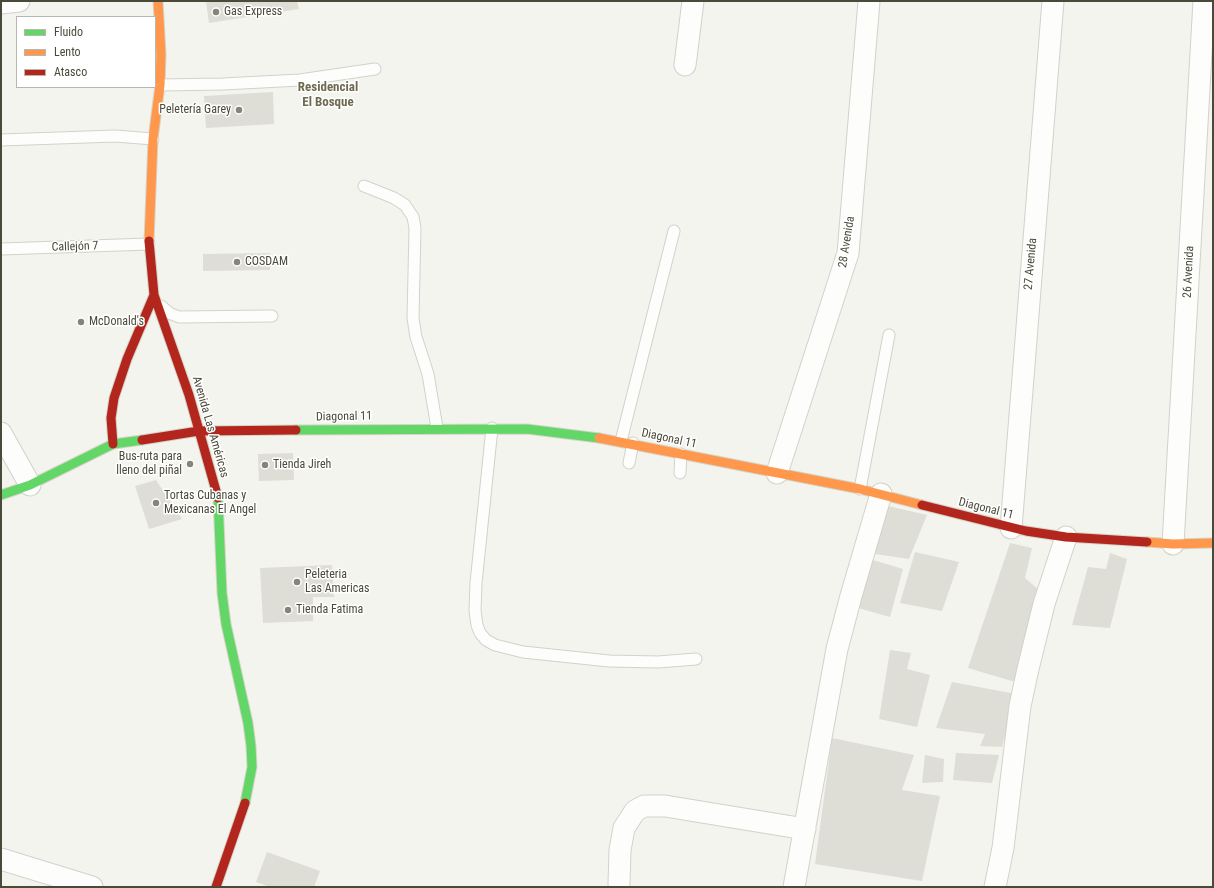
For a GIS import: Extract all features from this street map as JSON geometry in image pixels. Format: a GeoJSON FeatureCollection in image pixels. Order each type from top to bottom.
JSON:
{"type":"FeatureCollection","features":[{"type":"Feature","properties":{"kind":"street"},"geometry":{"type":"LineString","coordinates":[[1,3],[19,1]]}},
{"type":"Feature","properties":{"kind":"street","name":"Avenida Las Américas"},"geometry":{"type":"LineString","coordinates":[[158,1],[161,54],[160,84],[153,139],[149,244],[154,295],[189,395],[219,503],[223,601],[226,624],[248,723],[251,746],[252,767],[248,793],[226,857]]}},
{"type":"Feature","properties":{"kind":"street"},"geometry":{"type":"LineString","coordinates":[[685,65],[693,1]]}},
{"type":"Feature","properties":{"kind":"street","name":"28 Avenida"},"geometry":{"type":"LineString","coordinates":[[777,473],[848,253],[869,1]]}},
{"type":"Feature","properties":{"kind":"street","name":"27 Avenida"},"geometry":{"type":"LineString","coordinates":[[1011,528],[1053,1]]}},
{"type":"Feature","properties":{"kind":"street","name":"26 Avenida"},"geometry":{"type":"LineString","coordinates":[[1173,544],[1204,1]]}},
{"type":"Feature","properties":{"kind":"street"},"geometry":{"type":"LineString","coordinates":[[113,444],[111,418],[114,398],[127,359],[154,295]]}},
{"type":"Feature","properties":{"kind":"street","name":"Diagonal 11"},"geometry":{"type":"LineString","coordinates":[[1,495],[30,485],[113,444],[199,431],[492,428],[570,433],[621,441],[860,489],[1011,528],[1066,537],[1173,544],[1213,543]]}},
{"type":"Feature","properties":{"kind":"street"},"geometry":{"type":"LineString","coordinates":[[1,433],[30,485]]}},
{"type":"Feature","properties":{"kind":"street"},"geometry":{"type":"LineString","coordinates":[[794,887],[837,649],[881,494]]}},
{"type":"Feature","properties":{"kind":"street"},"geometry":{"type":"LineString","coordinates":[[995,887],[1003,848],[1020,706],[1038,626],[1066,537]]}},
{"type":"Feature","properties":{"kind":"street"},"geometry":{"type":"LineString","coordinates":[[619,884],[620,850],[624,828],[629,818],[635,811],[644,806],[665,806],[805,830]]}},
{"type":"Feature","properties":{"kind":"street"},"geometry":{"type":"LineString","coordinates":[[212,887],[226,857]]}},
{"type":"Feature","properties":{"kind":"street"},"geometry":{"type":"LineString","coordinates":[[216,887],[226,857]]}},
{"type":"Feature","properties":{"kind":"street"},"geometry":{"type":"LineString","coordinates":[[1,858],[92,887]]}},
{"type":"Feature","properties":{"kind":"lane"},"geometry":{"type":"LineString","coordinates":[[160,84],[223,84],[300,80],[375,69]]}},
{"type":"Feature","properties":{"kind":"lane"},"geometry":{"type":"LineString","coordinates":[[1,140],[114,136],[153,139]]}},
{"type":"Feature","properties":{"kind":"lane"},"geometry":{"type":"LineString","coordinates":[[364,186],[394,198],[405,205],[413,217],[413,318],[416,337],[428,374],[437,428]]}},
{"type":"Feature","properties":{"kind":"lane"},"geometry":{"type":"LineString","coordinates":[[621,441],[674,232]]}},
{"type":"Feature","properties":{"kind":"lane","name":"Callejón 7"},"geometry":{"type":"LineString","coordinates":[[1,249],[149,244]]}},
{"type":"Feature","properties":{"kind":"lane"},"geometry":{"type":"LineString","coordinates":[[154,295],[161,306],[169,313],[179,317],[272,316]]}},
{"type":"Feature","properties":{"kind":"lane"},"geometry":{"type":"LineString","coordinates":[[860,489],[889,336]]}},
{"type":"Feature","properties":{"kind":"lane"},"geometry":{"type":"LineString","coordinates":[[492,428],[476,583],[475,611],[480,633],[495,645],[523,652],[609,661],[658,662],[696,659]]}},
{"type":"Feature","properties":{"kind":"lane"},"geometry":{"type":"LineString","coordinates":[[630,463],[633,444]]}},
{"type":"Feature","properties":{"kind":"lane"},"geometry":{"type":"LineString","coordinates":[[680,473],[682,454]]}},
{"type":"Feature","properties":{"kind":"building"},"geometry":{"type":"Polygon","coordinates":[[[206,1],[297,1],[299,9],[209,23],[206,1]]]}},
{"type":"Feature","properties":{"kind":"building","name":"Peletería Garey"},"geometry":{"type":"Polygon","coordinates":[[[273,92],[274,124],[206,128],[204,96],[273,92]]]}},
{"type":"Feature","properties":{"kind":"building","name":"COSDAM"},"geometry":{"type":"Polygon","coordinates":[[[270,253],[270,270],[203,271],[203,254],[270,253]]]}},
{"type":"Feature","properties":{"kind":"building"},"geometry":{"type":"Polygon","coordinates":[[[293,453],[294,480],[259,481],[258,454],[293,453]]]}},
{"type":"Feature","properties":{"kind":"building","name":"Tortas Cubanas y Mexicanas El Angel"},"geometry":{"type":"Polygon","coordinates":[[[156,480],[182,519],[149,529],[135,486],[156,480]]]}},
{"type":"Feature","properties":{"kind":"building"},"geometry":{"type":"Polygon","coordinates":[[[888,506],[927,515],[909,559],[875,554],[888,506]]]}},
{"type":"Feature","properties":{"kind":"building"},"geometry":{"type":"Polygon","coordinates":[[[1010,543],[1032,548],[1025,578],[1040,591],[1015,682],[968,668],[1010,543]]]}},
{"type":"Feature","properties":{"kind":"building"},"geometry":{"type":"Polygon","coordinates":[[[915,552],[959,562],[942,611],[900,603],[915,552]]]}},
{"type":"Feature","properties":{"kind":"building"},"geometry":{"type":"Polygon","coordinates":[[[1110,553],[1127,559],[1110,628],[1072,625],[1088,567],[1106,569],[1110,553]]]}},
{"type":"Feature","properties":{"kind":"building"},"geometry":{"type":"Polygon","coordinates":[[[873,560],[903,569],[890,617],[858,608],[873,560]]]}},
{"type":"Feature","properties":{"kind":"building","name":"Peleteria Las Americas"},"geometry":{"type":"Polygon","coordinates":[[[332,565],[334,597],[313,597],[313,621],[263,623],[260,568],[332,565]]]}},
{"type":"Feature","properties":{"kind":"building"},"geometry":{"type":"Polygon","coordinates":[[[890,650],[911,653],[907,669],[930,675],[917,727],[879,719],[890,650]]]}},
{"type":"Feature","properties":{"kind":"building"},"geometry":{"type":"Polygon","coordinates":[[[952,682],[1016,694],[1002,747],[980,746],[985,734],[936,728],[952,682]]]}},
{"type":"Feature","properties":{"kind":"building"},"geometry":{"type":"Polygon","coordinates":[[[832,738],[914,755],[902,790],[940,796],[922,881],[815,864],[832,738]]]}},
{"type":"Feature","properties":{"kind":"building"},"geometry":{"type":"Polygon","coordinates":[[[956,753],[999,755],[992,783],[953,780],[956,753]]]}},
{"type":"Feature","properties":{"kind":"building"},"geometry":{"type":"Polygon","coordinates":[[[925,755],[944,759],[943,782],[922,783],[925,755]]]}},
{"type":"Feature","properties":{"kind":"building"},"geometry":{"type":"Polygon","coordinates":[[[267,852],[320,871],[314,887],[270,887],[256,882],[267,852]]]}},
{"type":"Feature","properties":{"kind":"traffic: fast"},"geometry":{"type":"LineString","coordinates":[[296,430],[527,429],[599,438]]}},
{"type":"Feature","properties":{"kind":"traffic: fast"},"geometry":{"type":"LineString","coordinates":[[1,495],[30,485],[113,444],[142,440]]}},
{"type":"Feature","properties":{"kind":"traffic: fast"},"geometry":{"type":"LineString","coordinates":[[218,498],[222,593],[226,624],[248,723],[251,746],[252,767],[245,803]]}},
{"type":"Feature","properties":{"kind":"traffic: slow"},"geometry":{"type":"LineString","coordinates":[[149,241],[153,139],[160,85],[161,54],[158,1]]}},
{"type":"Feature","properties":{"kind":"traffic: slow"},"geometry":{"type":"LineString","coordinates":[[599,438],[860,489],[922,505]]}},
{"type":"Feature","properties":{"kind":"traffic: slow"},"geometry":{"type":"LineString","coordinates":[[1147,542],[1173,544],[1213,543]]}},
{"type":"Feature","properties":{"kind":"traffic: jam"},"geometry":{"type":"LineString","coordinates":[[149,241],[154,295],[189,395],[218,498]]}},
{"type":"Feature","properties":{"kind":"traffic: jam"},"geometry":{"type":"LineString","coordinates":[[113,444],[111,418],[114,398],[127,359],[154,295]]}},
{"type":"Feature","properties":{"kind":"traffic: jam"},"geometry":{"type":"LineString","coordinates":[[142,440],[199,431],[296,430]]}},
{"type":"Feature","properties":{"kind":"traffic: jam"},"geometry":{"type":"LineString","coordinates":[[922,505],[1026,531],[1066,537],[1147,542]]}},
{"type":"Feature","properties":{"kind":"traffic: jam"},"geometry":{"type":"LineString","coordinates":[[216,887],[245,803]]}},
{"type":"Feature","properties":{"kind":"place","name":"Gas Express"},"geometry":{"type":"Point","coordinates":[216,12]}},
{"type":"Feature","properties":{"kind":"place","name":"Peletería Garey"},"geometry":{"type":"Point","coordinates":[239,110]}},
{"type":"Feature","properties":{"kind":"place","name":"COSDAM"},"geometry":{"type":"Point","coordinates":[237,262]}},
{"type":"Feature","properties":{"kind":"place","name":"McDonald's"},"geometry":{"type":"Point","coordinates":[81,322]}},
{"type":"Feature","properties":{"kind":"place","name":"Bus-ruta para lleno del piñal"},"geometry":{"type":"Point","coordinates":[190,464]}},
{"type":"Feature","properties":{"kind":"place","name":"Tienda Jireh"},"geometry":{"type":"Point","coordinates":[265,465]}},
{"type":"Feature","properties":{"kind":"place","name":"Tortas Cubanas y Mexicanas El Angel"},"geometry":{"type":"Point","coordinates":[156,503]}},
{"type":"Feature","properties":{"kind":"place","name":"Peleteria Las Americas"},"geometry":{"type":"Point","coordinates":[297,582]}},
{"type":"Feature","properties":{"kind":"place","name":"Tienda Fatima"},"geometry":{"type":"Point","coordinates":[288,610]}},
{"type":"Feature","properties":{"kind":"district","name":"Residencial El Bosque"},"geometry":{"type":"Point","coordinates":[328,96]}}]}
